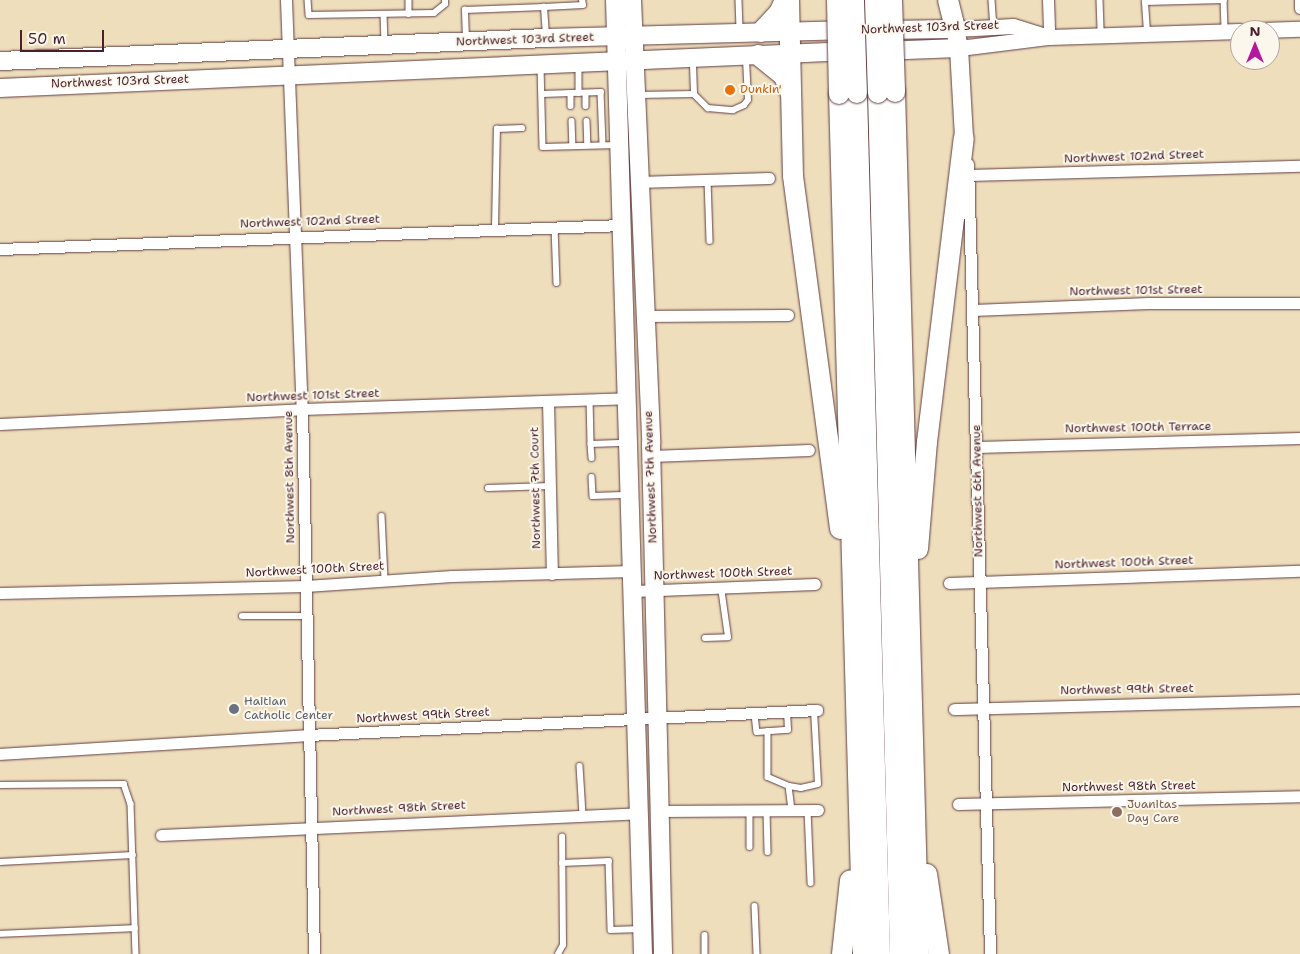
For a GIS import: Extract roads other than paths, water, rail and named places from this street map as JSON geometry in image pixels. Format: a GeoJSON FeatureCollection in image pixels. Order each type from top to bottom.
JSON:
{"type":"FeatureCollection","features":[{"type":"Feature","properties":{"kind":"highway"},"geometry":{"type":"LineString","coordinates":[[787,0],[790,31],[794,176],[854,650]]}},
{"type":"Feature","properties":{"kind":"highway"},"geometry":{"type":"LineString","coordinates":[[761,32],[787,0]]}},
{"type":"Feature","properties":{"kind":"highway"},"geometry":{"type":"LineString","coordinates":[[837,0],[848,93],[880,954]]}},
{"type":"Feature","properties":{"kind":"highway"},"geometry":{"type":"LineString","coordinates":[[854,0],[848,93],[854,650],[862,954]]}},
{"type":"Feature","properties":{"kind":"highway"},"geometry":{"type":"LineString","coordinates":[[875,0],[886,92],[910,648],[919,954]]}},
{"type":"Feature","properties":{"kind":"highway"},"geometry":{"type":"LineString","coordinates":[[892,0],[886,92],[900,954]]}},
{"type":"Feature","properties":{"kind":"highway"},"geometry":{"type":"LineString","coordinates":[[948,0],[957,38]]}},
{"type":"Feature","properties":{"kind":"highway"},"geometry":{"type":"LineString","coordinates":[[752,55],[784,76],[792,96]]}},
{"type":"Feature","properties":{"kind":"highway"},"geometry":{"type":"LineString","coordinates":[[910,648],[927,442],[964,138]]}},
{"type":"Feature","properties":{"kind":"highway"},"geometry":{"type":"LineString","coordinates":[[842,954],[858,791]]}},
{"type":"Feature","properties":{"kind":"highway"},"geometry":{"type":"LineString","coordinates":[[914,792],[939,954]]}},
{"type":"Feature","properties":{"kind":"main road","name":"Northwest 7th Avenue"},"geometry":{"type":"LineString","coordinates":[[615,0],[625,36],[626,61],[618,93],[612,145],[622,225],[643,954]]}},
{"type":"Feature","properties":{"kind":"main road","name":"Northwest 7th Avenue"},"geometry":{"type":"LineString","coordinates":[[625,36],[632,0]]}},
{"type":"Feature","properties":{"kind":"main road","name":"Northwest 103rd Street"},"geometry":{"type":"LineString","coordinates":[[0,88],[790,54],[957,38],[994,26],[1013,26],[1049,37]]}},
{"type":"Feature","properties":{"kind":"main road"},"geometry":{"type":"LineString","coordinates":[[1280,30],[1300,29]]}},
{"type":"Feature","properties":{"kind":"main road","name":"Northwest 103rd Street"},"geometry":{"type":"LineString","coordinates":[[0,61],[546,38],[740,32],[790,31],[957,38],[1230,31]]}},
{"type":"Feature","properties":{"kind":"main road","name":"Northwest 6th Avenue"},"geometry":{"type":"LineString","coordinates":[[957,38],[964,138]]}},
{"type":"Feature","properties":{"kind":"main road","name":"Northwest 7th Avenue"},"geometry":{"type":"LineString","coordinates":[[618,93],[638,182],[651,456],[663,954]]}},
{"type":"Feature","properties":{"kind":"main road"},"geometry":{"type":"LineString","coordinates":[[622,225],[630,245],[632,301],[643,316]]}},
{"type":"Feature","properties":{"kind":"main road"},"geometry":{"type":"LineString","coordinates":[[627,398],[638,416],[640,481],[651,501]]}},
{"type":"Feature","properties":{"kind":"street","name":"Northwest 8th Avenue"},"geometry":{"type":"LineString","coordinates":[[286,0],[302,409],[314,954]]}},
{"type":"Feature","properties":{"kind":"street"},"geometry":{"type":"LineString","coordinates":[[1048,0],[1049,37]]}},
{"type":"Feature","properties":{"kind":"street"},"geometry":{"type":"LineString","coordinates":[[1300,0],[1300,8]]}},
{"type":"Feature","properties":{"kind":"street","name":"Northwest 6th Avenue"},"geometry":{"type":"LineString","coordinates":[[964,138],[969,175],[985,707],[990,954]]}},
{"type":"Feature","properties":{"kind":"street","name":"Northwest 102nd Street"},"geometry":{"type":"LineString","coordinates":[[969,175],[1300,166]]}},
{"type":"Feature","properties":{"kind":"street"},"geometry":{"type":"LineString","coordinates":[[638,182],[768,178]]}},
{"type":"Feature","properties":{"kind":"street","name":"Northwest 102nd Street"},"geometry":{"type":"LineString","coordinates":[[0,249],[622,225]]}},
{"type":"Feature","properties":{"kind":"street","name":"Northwest 101st Street"},"geometry":{"type":"LineString","coordinates":[[973,310],[1148,303],[1300,303]]}},
{"type":"Feature","properties":{"kind":"street"},"geometry":{"type":"LineString","coordinates":[[643,316],[788,315]]}},
{"type":"Feature","properties":{"kind":"street","name":"Northwest 101st Street"},"geometry":{"type":"LineString","coordinates":[[0,424],[302,409],[627,398]]}},
{"type":"Feature","properties":{"kind":"street","name":"Northwest 7th Court"},"geometry":{"type":"LineString","coordinates":[[548,401],[552,574]]}},
{"type":"Feature","properties":{"kind":"street","name":"Northwest 100th Terrace"},"geometry":{"type":"LineString","coordinates":[[977,447],[1300,438]]}},
{"type":"Feature","properties":{"kind":"street"},"geometry":{"type":"LineString","coordinates":[[651,456],[809,450]]}},
{"type":"Feature","properties":{"kind":"street","name":"Northwest 100th Street"},"geometry":{"type":"LineString","coordinates":[[0,593],[306,586],[385,580],[632,571]]}},
{"type":"Feature","properties":{"kind":"street","name":"Northwest 100th Street"},"geometry":{"type":"LineString","coordinates":[[949,583],[1300,571]]}},
{"type":"Feature","properties":{"kind":"street","name":"Northwest 100th Street"},"geometry":{"type":"LineString","coordinates":[[633,591],[814,584]]}},
{"type":"Feature","properties":{"kind":"street","name":"Northwest 99th Street"},"geometry":{"type":"LineString","coordinates":[[954,709],[1300,700]]}},
{"type":"Feature","properties":{"kind":"street","name":"Northwest 99th Street"},"geometry":{"type":"LineString","coordinates":[[0,754],[308,735],[815,710]]}},
{"type":"Feature","properties":{"kind":"street","name":"Northwest 98th Street"},"geometry":{"type":"LineString","coordinates":[[958,804],[1300,796]]}},
{"type":"Feature","properties":{"kind":"street"},"geometry":{"type":"LineString","coordinates":[[660,811],[813,810]]}},
{"type":"Feature","properties":{"kind":"street","name":"Northwest 98th Street"},"geometry":{"type":"LineString","coordinates":[[161,835],[639,813]]}},
{"type":"Feature","properties":{"kind":"lane"},"geometry":{"type":"LineString","coordinates":[[308,0],[309,15],[434,13],[445,2]]}},
{"type":"Feature","properties":{"kind":"lane"},"geometry":{"type":"LineString","coordinates":[[409,0],[409,14]]}},
{"type":"Feature","properties":{"kind":"lane"},"geometry":{"type":"LineString","coordinates":[[546,38],[546,7],[548,0]]}},
{"type":"Feature","properties":{"kind":"lane"},"geometry":{"type":"LineString","coordinates":[[466,42],[465,10],[582,6],[582,0]]}},
{"type":"Feature","properties":{"kind":"lane"},"geometry":{"type":"LineString","coordinates":[[739,0],[740,32]]}},
{"type":"Feature","properties":{"kind":"lane"},"geometry":{"type":"LineString","coordinates":[[992,0],[994,26]]}},
{"type":"Feature","properties":{"kind":"lane"},"geometry":{"type":"LineString","coordinates":[[1100,0],[1101,35]]}},
{"type":"Feature","properties":{"kind":"lane"},"geometry":{"type":"LineString","coordinates":[[1147,34],[1145,2],[1224,0],[1230,21]]}},
{"type":"Feature","properties":{"kind":"lane"},"geometry":{"type":"LineString","coordinates":[[384,14],[385,45]]}},
{"type":"Feature","properties":{"kind":"lane"},"geometry":{"type":"LineString","coordinates":[[693,58],[694,94],[699,101],[714,109],[733,110],[744,105],[748,100],[752,55]]}},
{"type":"Feature","properties":{"kind":"lane"},"geometry":{"type":"LineString","coordinates":[[578,63],[579,93]]}},
{"type":"Feature","properties":{"kind":"lane"},"geometry":{"type":"LineString","coordinates":[[541,65],[543,147],[612,145]]}},
{"type":"Feature","properties":{"kind":"lane"},"geometry":{"type":"LineString","coordinates":[[542,94],[586,92],[694,94]]}},
{"type":"Feature","properties":{"kind":"lane"},"geometry":{"type":"LineString","coordinates":[[586,92],[586,106]]}},
{"type":"Feature","properties":{"kind":"lane"},"geometry":{"type":"LineString","coordinates":[[571,93],[571,106]]}},
{"type":"Feature","properties":{"kind":"lane"},"geometry":{"type":"LineString","coordinates":[[572,121],[573,146]]}},
{"type":"Feature","properties":{"kind":"lane"},"geometry":{"type":"LineString","coordinates":[[587,121],[588,146]]}},
{"type":"Feature","properties":{"kind":"lane"},"geometry":{"type":"LineString","coordinates":[[495,229],[497,129],[522,128]]}},
{"type":"Feature","properties":{"kind":"lane"},"geometry":{"type":"LineString","coordinates":[[708,180],[710,241]]}},
{"type":"Feature","properties":{"kind":"lane"},"geometry":{"type":"LineString","coordinates":[[555,227],[557,283]]}},
{"type":"Feature","properties":{"kind":"lane"},"geometry":{"type":"LineString","coordinates":[[590,399],[592,458]]}},
{"type":"Feature","properties":{"kind":"lane"},"geometry":{"type":"LineString","coordinates":[[591,444],[628,442]]}},
{"type":"Feature","properties":{"kind":"lane"},"geometry":{"type":"LineString","coordinates":[[592,477],[593,496],[630,495]]}},
{"type":"Feature","properties":{"kind":"lane"},"geometry":{"type":"LineString","coordinates":[[488,488],[550,486]]}},
{"type":"Feature","properties":{"kind":"lane"},"geometry":{"type":"LineString","coordinates":[[382,516],[385,580]]}},
{"type":"Feature","properties":{"kind":"lane"},"geometry":{"type":"LineString","coordinates":[[705,638],[728,638],[721,588]]}},
{"type":"Feature","properties":{"kind":"lane"},"geometry":{"type":"LineString","coordinates":[[242,616],[306,616]]}},
{"type":"Feature","properties":{"kind":"lane"},"geometry":{"type":"LineString","coordinates":[[768,731],[768,777],[789,786],[802,788],[818,784],[815,710]]}},
{"type":"Feature","properties":{"kind":"lane"},"geometry":{"type":"LineString","coordinates":[[755,714],[758,732],[788,730],[787,712]]}},
{"type":"Feature","properties":{"kind":"lane"},"geometry":{"type":"LineString","coordinates":[[580,766],[583,815]]}},
{"type":"Feature","properties":{"kind":"lane"},"geometry":{"type":"LineString","coordinates":[[0,785],[124,784],[131,804],[136,954]]}},
{"type":"Feature","properties":{"kind":"lane"},"geometry":{"type":"LineString","coordinates":[[789,786],[792,810]]}},
{"type":"Feature","properties":{"kind":"lane"},"geometry":{"type":"LineString","coordinates":[[750,810],[750,847]]}},
{"type":"Feature","properties":{"kind":"lane"},"geometry":{"type":"LineString","coordinates":[[767,810],[768,852]]}},
{"type":"Feature","properties":{"kind":"lane"},"geometry":{"type":"LineString","coordinates":[[811,883],[813,810]]}},
{"type":"Feature","properties":{"kind":"lane"},"geometry":{"type":"LineString","coordinates":[[558,954],[563,944],[562,837]]}},
{"type":"Feature","properties":{"kind":"lane"},"geometry":{"type":"LineString","coordinates":[[0,862],[133,855]]}},
{"type":"Feature","properties":{"kind":"lane"},"geometry":{"type":"LineString","coordinates":[[562,863],[609,861],[611,930],[643,929]]}},
{"type":"Feature","properties":{"kind":"lane"},"geometry":{"type":"LineString","coordinates":[[755,906],[756,954]]}},
{"type":"Feature","properties":{"kind":"lane"},"geometry":{"type":"LineString","coordinates":[[0,934],[135,928]]}},
{"type":"Feature","properties":{"kind":"lane"},"geometry":{"type":"LineString","coordinates":[[705,935],[705,954]]}},
{"type":"Feature","properties":{"kind":"place","name":"Dunkin'"},"geometry":{"type":"Point","coordinates":[730,90]}},
{"type":"Feature","properties":{"kind":"place","name":"Haitian Catholic Center"},"geometry":{"type":"Point","coordinates":[234,709]}},
{"type":"Feature","properties":{"kind":"place","name":"Juanitas Day Care"},"geometry":{"type":"Point","coordinates":[1117,812]}}]}
